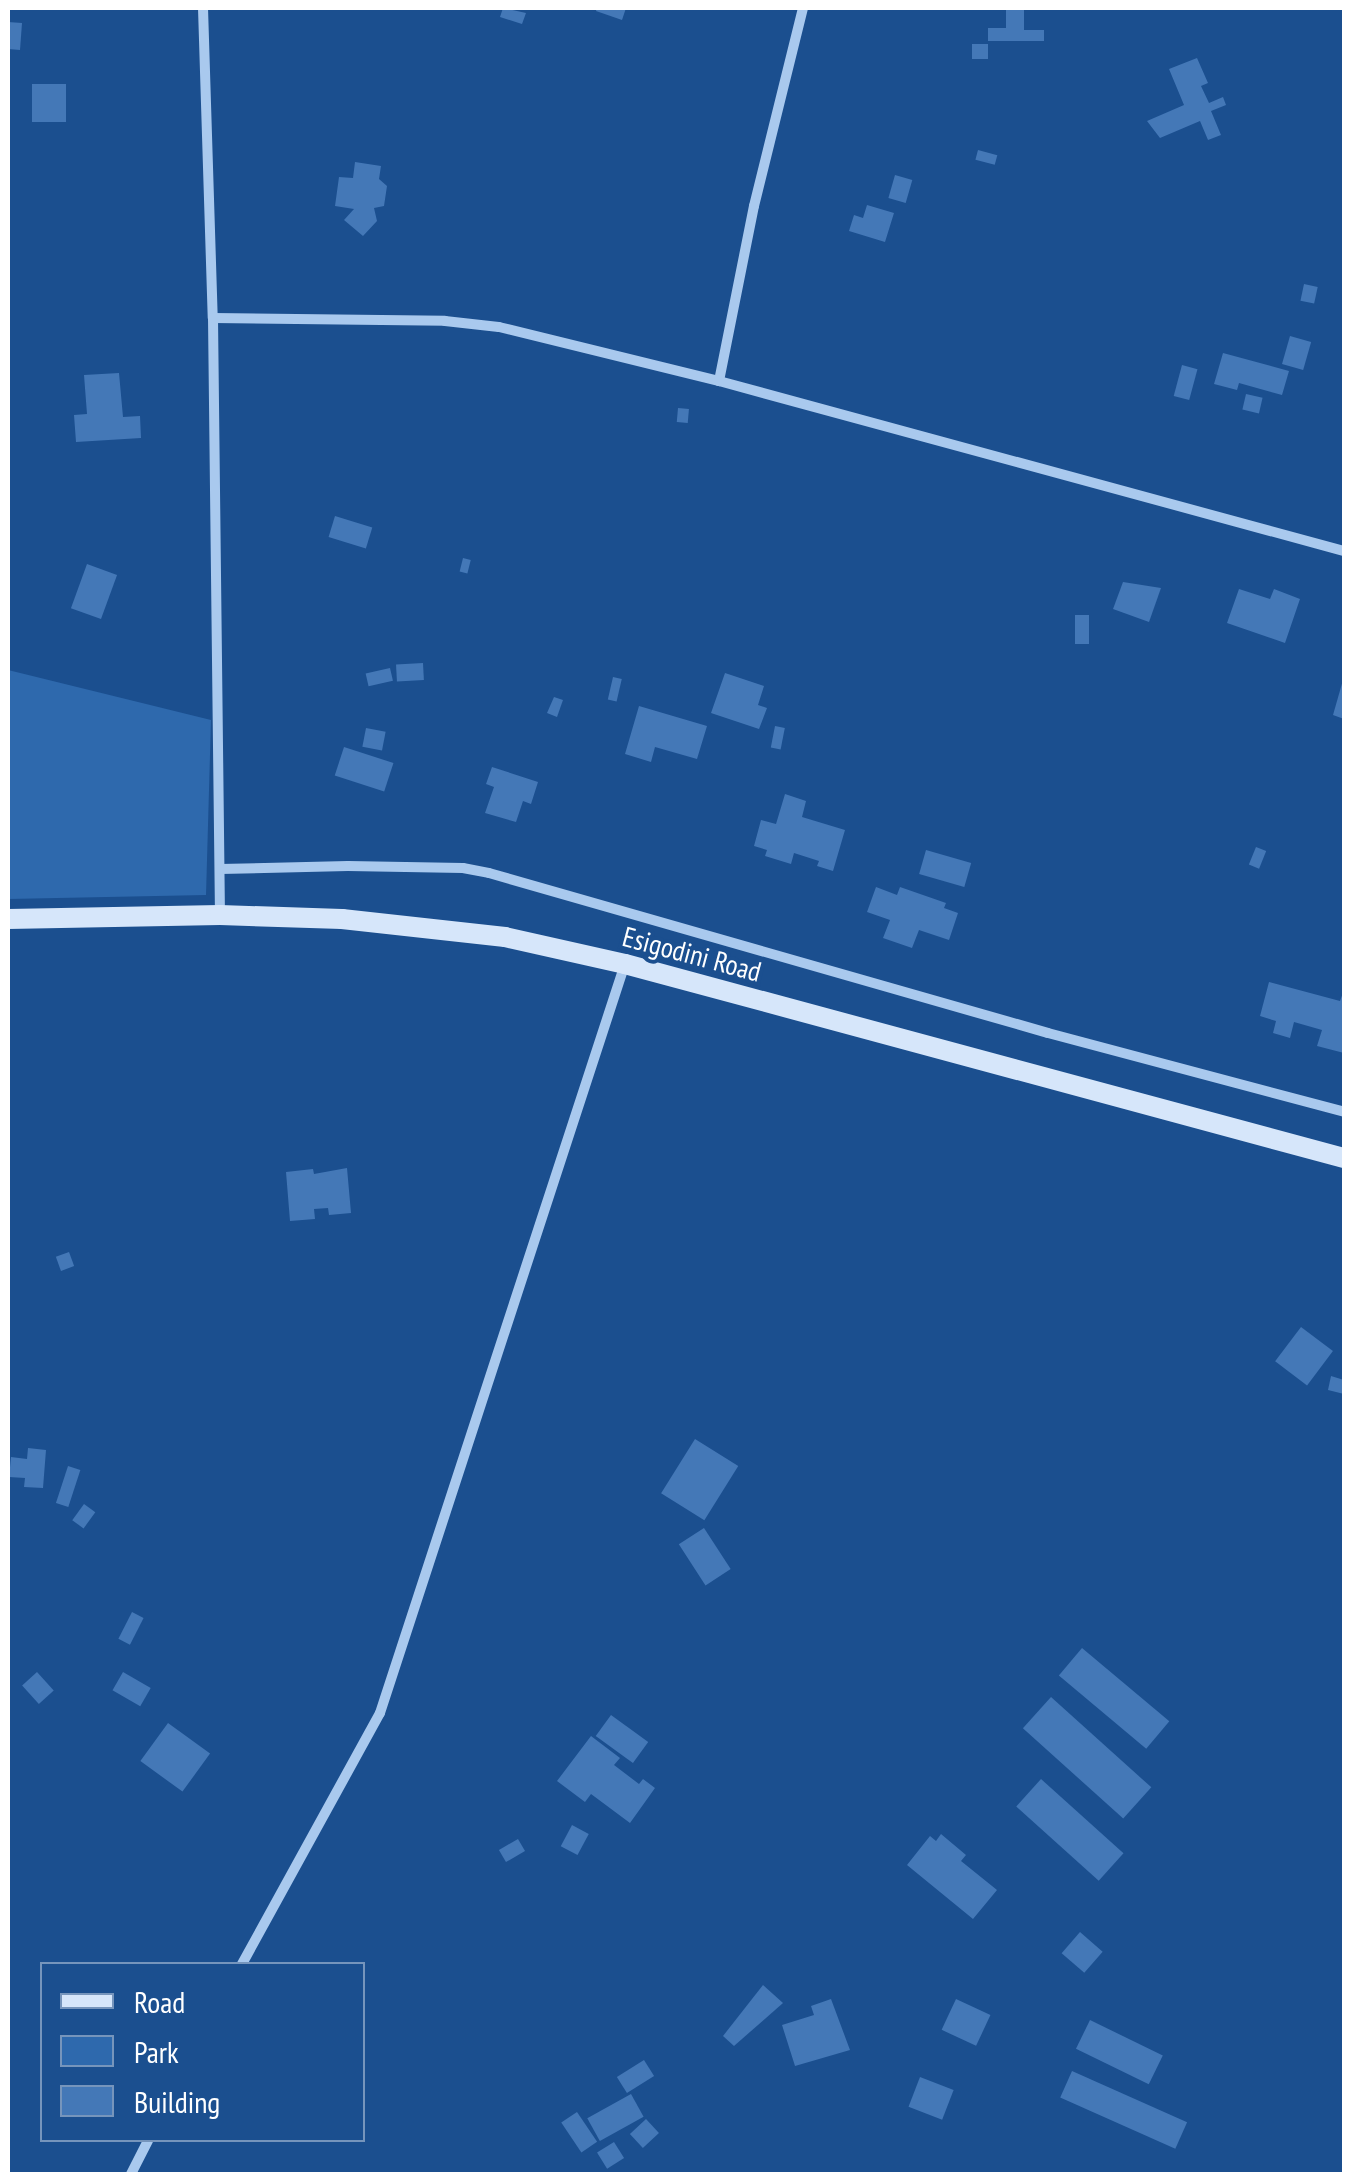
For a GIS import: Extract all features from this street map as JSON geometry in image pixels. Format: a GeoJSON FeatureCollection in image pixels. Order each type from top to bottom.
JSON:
{"type":"FeatureCollection","features":[{"type":"Feature","properties":{"kind":"main road","name":"Esigodini Road"},"geometry":{"type":"LineString","coordinates":[[8,919],[220,915],[448,928],[625,964],[1344,1158]]}},
{"type":"Feature","properties":{"kind":"street"},"geometry":{"type":"LineString","coordinates":[[203,8],[213,318],[220,915]]}},
{"type":"Feature","properties":{"kind":"street"},"geometry":{"type":"LineString","coordinates":[[719,381],[766,154],[803,8]]}},
{"type":"Feature","properties":{"kind":"street"},"geometry":{"type":"LineString","coordinates":[[213,318],[474,323],[719,381],[1344,550]]}},
{"type":"Feature","properties":{"kind":"street"},"geometry":{"type":"LineString","coordinates":[[220,869],[348,866],[463,868],[489,873],[1048,1033],[1344,1112]]}},
{"type":"Feature","properties":{"kind":"street"},"geometry":{"type":"LineString","coordinates":[[243,1962],[380,1713],[625,964]]}},
{"type":"Feature","properties":{"kind":"street"},"geometry":{"type":"LineString","coordinates":[[131,2174],[147,2142]]}},
{"type":"Feature","properties":{"kind":"green space"},"geometry":{"type":"Polygon","coordinates":[[[8,670],[211,720],[206,895],[8,899],[8,670]]]}},
{"type":"Feature","properties":{"kind":"building"},"geometry":{"type":"Polygon","coordinates":[[[503,8],[526,13],[522,24],[500,17],[503,8]]]}},
{"type":"Feature","properties":{"kind":"building"},"geometry":{"type":"Polygon","coordinates":[[[626,8],[622,20],[596,11],[626,8]]]}},
{"type":"Feature","properties":{"kind":"building"},"geometry":{"type":"Polygon","coordinates":[[[1006,8],[1024,8],[1024,30],[1044,30],[1044,41],[988,41],[988,28],[1006,28],[1006,8]]]}},
{"type":"Feature","properties":{"kind":"building"},"geometry":{"type":"Polygon","coordinates":[[[8,22],[22,23],[20,50],[8,49],[8,22]]]}},
{"type":"Feature","properties":{"kind":"building"},"geometry":{"type":"Polygon","coordinates":[[[972,44],[988,44],[988,59],[972,59],[972,44]]]}},
{"type":"Feature","properties":{"kind":"building"},"geometry":{"type":"Polygon","coordinates":[[[1197,58],[1208,83],[1201,86],[1209,103],[1223,97],[1226,105],[1211,111],[1221,135],[1208,140],[1200,121],[1160,138],[1147,121],[1184,105],[1169,69],[1197,58]]]}},
{"type":"Feature","properties":{"kind":"building"},"geometry":{"type":"Polygon","coordinates":[[[32,84],[66,84],[66,122],[32,122],[32,84]]]}},
{"type":"Feature","properties":{"kind":"building"},"geometry":{"type":"Polygon","coordinates":[[[978,150],[997,155],[995,165],[975,160],[978,150]]]}},
{"type":"Feature","properties":{"kind":"building"},"geometry":{"type":"Polygon","coordinates":[[[355,162],[381,166],[379,179],[387,186],[384,206],[374,208],[377,221],[363,236],[344,220],[354,209],[335,206],[339,177],[353,178],[355,162]]]}},
{"type":"Feature","properties":{"kind":"building"},"geometry":{"type":"Polygon","coordinates":[[[895,175],[912,180],[906,203],[888,198],[895,175]]]}},
{"type":"Feature","properties":{"kind":"building"},"geometry":{"type":"Polygon","coordinates":[[[867,205],[894,213],[885,242],[849,231],[854,215],[863,218],[867,205]]]}},
{"type":"Feature","properties":{"kind":"building"},"geometry":{"type":"Polygon","coordinates":[[[1304,284],[1318,287],[1314,304],[1300,301],[1304,284]]]}},
{"type":"Feature","properties":{"kind":"building"},"geometry":{"type":"Polygon","coordinates":[[[1290,336],[1311,342],[1303,370],[1282,364],[1290,336]]]}},
{"type":"Feature","properties":{"kind":"building"},"geometry":{"type":"Polygon","coordinates":[[[1223,353],[1289,371],[1282,395],[1239,383],[1237,390],[1214,384],[1223,353]]]}},
{"type":"Feature","properties":{"kind":"building"},"geometry":{"type":"Polygon","coordinates":[[[1182,365],[1197,369],[1189,400],[1174,396],[1182,365]]]}},
{"type":"Feature","properties":{"kind":"building"},"geometry":{"type":"Polygon","coordinates":[[[119,373],[123,417],[140,416],[141,438],[76,442],[74,415],[87,414],[84,375],[119,373]]]}},
{"type":"Feature","properties":{"kind":"building"},"geometry":{"type":"Polygon","coordinates":[[[1246,394],[1263,398],[1259,413],[1242,410],[1246,394]]]}},
{"type":"Feature","properties":{"kind":"building"},"geometry":{"type":"Polygon","coordinates":[[[678,408],[689,409],[688,423],[677,422],[678,408]]]}},
{"type":"Feature","properties":{"kind":"building"},"geometry":{"type":"Polygon","coordinates":[[[335,516],[372,527],[366,548],[329,537],[335,516]]]}},
{"type":"Feature","properties":{"kind":"building"},"geometry":{"type":"Polygon","coordinates":[[[463,558],[471,560],[467,574],[460,572],[463,558]]]}},
{"type":"Feature","properties":{"kind":"building"},"geometry":{"type":"Polygon","coordinates":[[[87,564],[117,575],[101,619],[71,608],[87,564]]]}},
{"type":"Feature","properties":{"kind":"building"},"geometry":{"type":"Polygon","coordinates":[[[1123,582],[1161,588],[1149,622],[1113,609],[1123,582]]]}},
{"type":"Feature","properties":{"kind":"building"},"geometry":{"type":"Polygon","coordinates":[[[1239,589],[1270,599],[1274,589],[1300,599],[1285,643],[1227,623],[1239,589]]]}},
{"type":"Feature","properties":{"kind":"building"},"geometry":{"type":"Polygon","coordinates":[[[1075,615],[1089,615],[1089,644],[1075,644],[1075,615]]]}},
{"type":"Feature","properties":{"kind":"building"},"geometry":{"type":"Polygon","coordinates":[[[423,663],[424,680],[397,681],[396,664],[423,663]]]}},
{"type":"Feature","properties":{"kind":"building"},"geometry":{"type":"Polygon","coordinates":[[[390,668],[393,681],[369,686],[366,674],[390,668]]]}},
{"type":"Feature","properties":{"kind":"building"},"geometry":{"type":"Polygon","coordinates":[[[725,673],[764,686],[758,705],[767,708],[759,729],[711,713],[725,673]]]}},
{"type":"Feature","properties":{"kind":"building"},"geometry":{"type":"Polygon","coordinates":[[[613,677],[622,679],[617,701],[608,699],[613,677]]]}},
{"type":"Feature","properties":{"kind":"building"},"geometry":{"type":"Polygon","coordinates":[[[1344,680],[1344,719],[1333,715],[1344,680]]]}},
{"type":"Feature","properties":{"kind":"building"},"geometry":{"type":"Polygon","coordinates":[[[554,697],[563,700],[557,717],[547,713],[554,697]]]}},
{"type":"Feature","properties":{"kind":"building"},"geometry":{"type":"Polygon","coordinates":[[[639,706],[707,726],[697,759],[655,747],[651,762],[625,754],[639,706]]]}},
{"type":"Feature","properties":{"kind":"building"},"geometry":{"type":"Polygon","coordinates":[[[775,726],[785,728],[781,750],[771,748],[775,726]]]}},
{"type":"Feature","properties":{"kind":"building"},"geometry":{"type":"Polygon","coordinates":[[[366,728],[386,732],[382,750],[362,747],[366,728]]]}},
{"type":"Feature","properties":{"kind":"building"},"geometry":{"type":"Polygon","coordinates":[[[344,747],[393,763],[384,792],[335,776],[344,747]]]}},
{"type":"Feature","properties":{"kind":"building"},"geometry":{"type":"Polygon","coordinates":[[[492,767],[538,782],[531,804],[523,801],[516,822],[485,813],[494,787],[486,784],[492,767]]]}},
{"type":"Feature","properties":{"kind":"building"},"geometry":{"type":"Polygon","coordinates":[[[785,794],[806,801],[802,817],[845,830],[833,871],[817,866],[819,861],[794,853],[791,864],[765,856],[767,850],[754,846],[761,820],[776,824],[785,794]]]}},
{"type":"Feature","properties":{"kind":"building"},"geometry":{"type":"Polygon","coordinates":[[[1256,847],[1266,851],[1259,869],[1249,865],[1256,847]]]}},
{"type":"Feature","properties":{"kind":"building"},"geometry":{"type":"Polygon","coordinates":[[[926,850],[971,863],[964,887],[919,874],[926,850]]]}},
{"type":"Feature","properties":{"kind":"building"},"geometry":{"type":"Polygon","coordinates":[[[876,887],[897,895],[900,887],[946,903],[944,908],[958,913],[949,940],[919,930],[912,948],[883,938],[890,920],[867,912],[876,887]]]}},
{"type":"Feature","properties":{"kind":"building"},"geometry":{"type":"Polygon","coordinates":[[[1269,982],[1340,1001],[1344,990],[1344,1053],[1317,1046],[1322,1030],[1294,1022],[1290,1038],[1273,1033],[1276,1021],[1260,1016],[1269,982]]]}},
{"type":"Feature","properties":{"kind":"building"},"geometry":{"type":"Polygon","coordinates":[[[347,1168],[351,1213],[329,1215],[328,1208],[314,1209],[315,1219],[290,1221],[286,1172],[313,1169],[314,1174],[347,1168]]]}},
{"type":"Feature","properties":{"kind":"building"},"geometry":{"type":"Polygon","coordinates":[[[69,1252],[74,1266],[61,1271],[56,1257],[69,1252]]]}},
{"type":"Feature","properties":{"kind":"building"},"geometry":{"type":"Polygon","coordinates":[[[1301,1327],[1333,1351],[1307,1385],[1275,1361],[1301,1327]]]}},
{"type":"Feature","properties":{"kind":"building"},"geometry":{"type":"Polygon","coordinates":[[[1331,1376],[1344,1380],[1344,1394],[1328,1390],[1331,1376]]]}},
{"type":"Feature","properties":{"kind":"building"},"geometry":{"type":"Polygon","coordinates":[[[695,1439],[738,1466],[704,1520],[661,1493],[695,1439]]]}},
{"type":"Feature","properties":{"kind":"building"},"geometry":{"type":"Polygon","coordinates":[[[28,1448],[46,1450],[43,1488],[24,1487],[25,1478],[9,1477],[11,1457],[27,1459],[28,1448]]]}},
{"type":"Feature","properties":{"kind":"building"},"geometry":{"type":"Polygon","coordinates":[[[68,1466],[80,1470],[68,1507],[56,1503],[68,1466]]]}},
{"type":"Feature","properties":{"kind":"building"},"geometry":{"type":"Polygon","coordinates":[[[84,1504],[95,1512],[84,1528],[72,1520],[84,1504]]]}},
{"type":"Feature","properties":{"kind":"building"},"geometry":{"type":"Polygon","coordinates":[[[704,1528],[731,1569],[706,1585],[679,1544],[704,1528]]]}},
{"type":"Feature","properties":{"kind":"building"},"geometry":{"type":"Polygon","coordinates":[[[132,1612],[144,1618],[130,1645],[118,1639],[132,1612]]]}},
{"type":"Feature","properties":{"kind":"building"},"geometry":{"type":"Polygon","coordinates":[[[1082,1648],[1169,1721],[1146,1749],[1059,1676],[1082,1648]]]}},
{"type":"Feature","properties":{"kind":"building"},"geometry":{"type":"Polygon","coordinates":[[[37,1672],[54,1691],[39,1704],[22,1685],[37,1672]]]}},
{"type":"Feature","properties":{"kind":"building"},"geometry":{"type":"Polygon","coordinates":[[[123,1672],[151,1688],[140,1706],[112,1690],[123,1672]]]}},
{"type":"Feature","properties":{"kind":"building"},"geometry":{"type":"Polygon","coordinates":[[[1051,1697],[1151,1787],[1123,1819],[1023,1728],[1051,1697]]]}},
{"type":"Feature","properties":{"kind":"building"},"geometry":{"type":"Polygon","coordinates":[[[611,1715],[648,1742],[633,1763],[596,1736],[611,1715]]]}},
{"type":"Feature","properties":{"kind":"building"},"geometry":{"type":"Polygon","coordinates":[[[168,1723],[210,1754],[182,1792],[140,1761],[168,1723]]]}},
{"type":"Feature","properties":{"kind":"building"},"geometry":{"type":"Polygon","coordinates":[[[591,1736],[620,1758],[614,1765],[639,1784],[643,1779],[655,1788],[630,1823],[591,1794],[585,1802],[557,1781],[591,1736]]]}},
{"type":"Feature","properties":{"kind":"building"},"geometry":{"type":"Polygon","coordinates":[[[1041,1779],[1123,1853],[1099,1881],[1016,1806],[1041,1779]]]}},
{"type":"Feature","properties":{"kind":"building"},"geometry":{"type":"Polygon","coordinates":[[[572,1825],[589,1834],[578,1855],[561,1846],[572,1825]]]}},
{"type":"Feature","properties":{"kind":"building"},"geometry":{"type":"Polygon","coordinates":[[[941,1834],[966,1855],[961,1861],[997,1890],[973,1919],[907,1865],[930,1836],[936,1841],[941,1834]]]}},
{"type":"Feature","properties":{"kind":"building"},"geometry":{"type":"Polygon","coordinates":[[[518,1839],[525,1851],[506,1862],[499,1850],[518,1839]]]}},
{"type":"Feature","properties":{"kind":"building"},"geometry":{"type":"Polygon","coordinates":[[[1080,1932],[1103,1952],[1084,1973],[1062,1953],[1080,1932]]]}},
{"type":"Feature","properties":{"kind":"building"},"geometry":{"type":"Polygon","coordinates":[[[763,1985],[783,2003],[734,2046],[723,2036],[763,1985]]]}},
{"type":"Feature","properties":{"kind":"building"},"geometry":{"type":"Polygon","coordinates":[[[831,1999],[850,2050],[795,2066],[782,2025],[814,2015],[811,2006],[831,1999]]]}},
{"type":"Feature","properties":{"kind":"building"},"geometry":{"type":"Polygon","coordinates":[[[956,1999],[990,2015],[976,2046],[942,2030],[956,1999]]]}},
{"type":"Feature","properties":{"kind":"building"},"geometry":{"type":"Polygon","coordinates":[[[1090,2020],[1163,2056],[1149,2084],[1076,2049],[1090,2020]]]}},
{"type":"Feature","properties":{"kind":"building"},"geometry":{"type":"Polygon","coordinates":[[[644,2060],[654,2076],[627,2093],[617,2077],[644,2060]]]}},
{"type":"Feature","properties":{"kind":"building"},"geometry":{"type":"Polygon","coordinates":[[[1072,2071],[1187,2122],[1175,2149],[1060,2097],[1072,2071]]]}},
{"type":"Feature","properties":{"kind":"building"},"geometry":{"type":"Polygon","coordinates":[[[920,2077],[954,2090],[942,2120],[909,2107],[920,2077]]]}},
{"type":"Feature","properties":{"kind":"building"},"geometry":{"type":"Polygon","coordinates":[[[631,2094],[644,2117],[600,2141],[587,2118],[631,2094]]]}},
{"type":"Feature","properties":{"kind":"building"},"geometry":{"type":"Polygon","coordinates":[[[577,2112],[597,2142],[581,2152],[561,2123],[577,2112]]]}},
{"type":"Feature","properties":{"kind":"building"},"geometry":{"type":"Polygon","coordinates":[[[646,2119],[659,2133],[643,2148],[630,2134],[646,2119]]]}},
{"type":"Feature","properties":{"kind":"building"},"geometry":{"type":"Polygon","coordinates":[[[614,2142],[624,2158],[607,2169],[597,2153],[614,2142]]]}}]}
